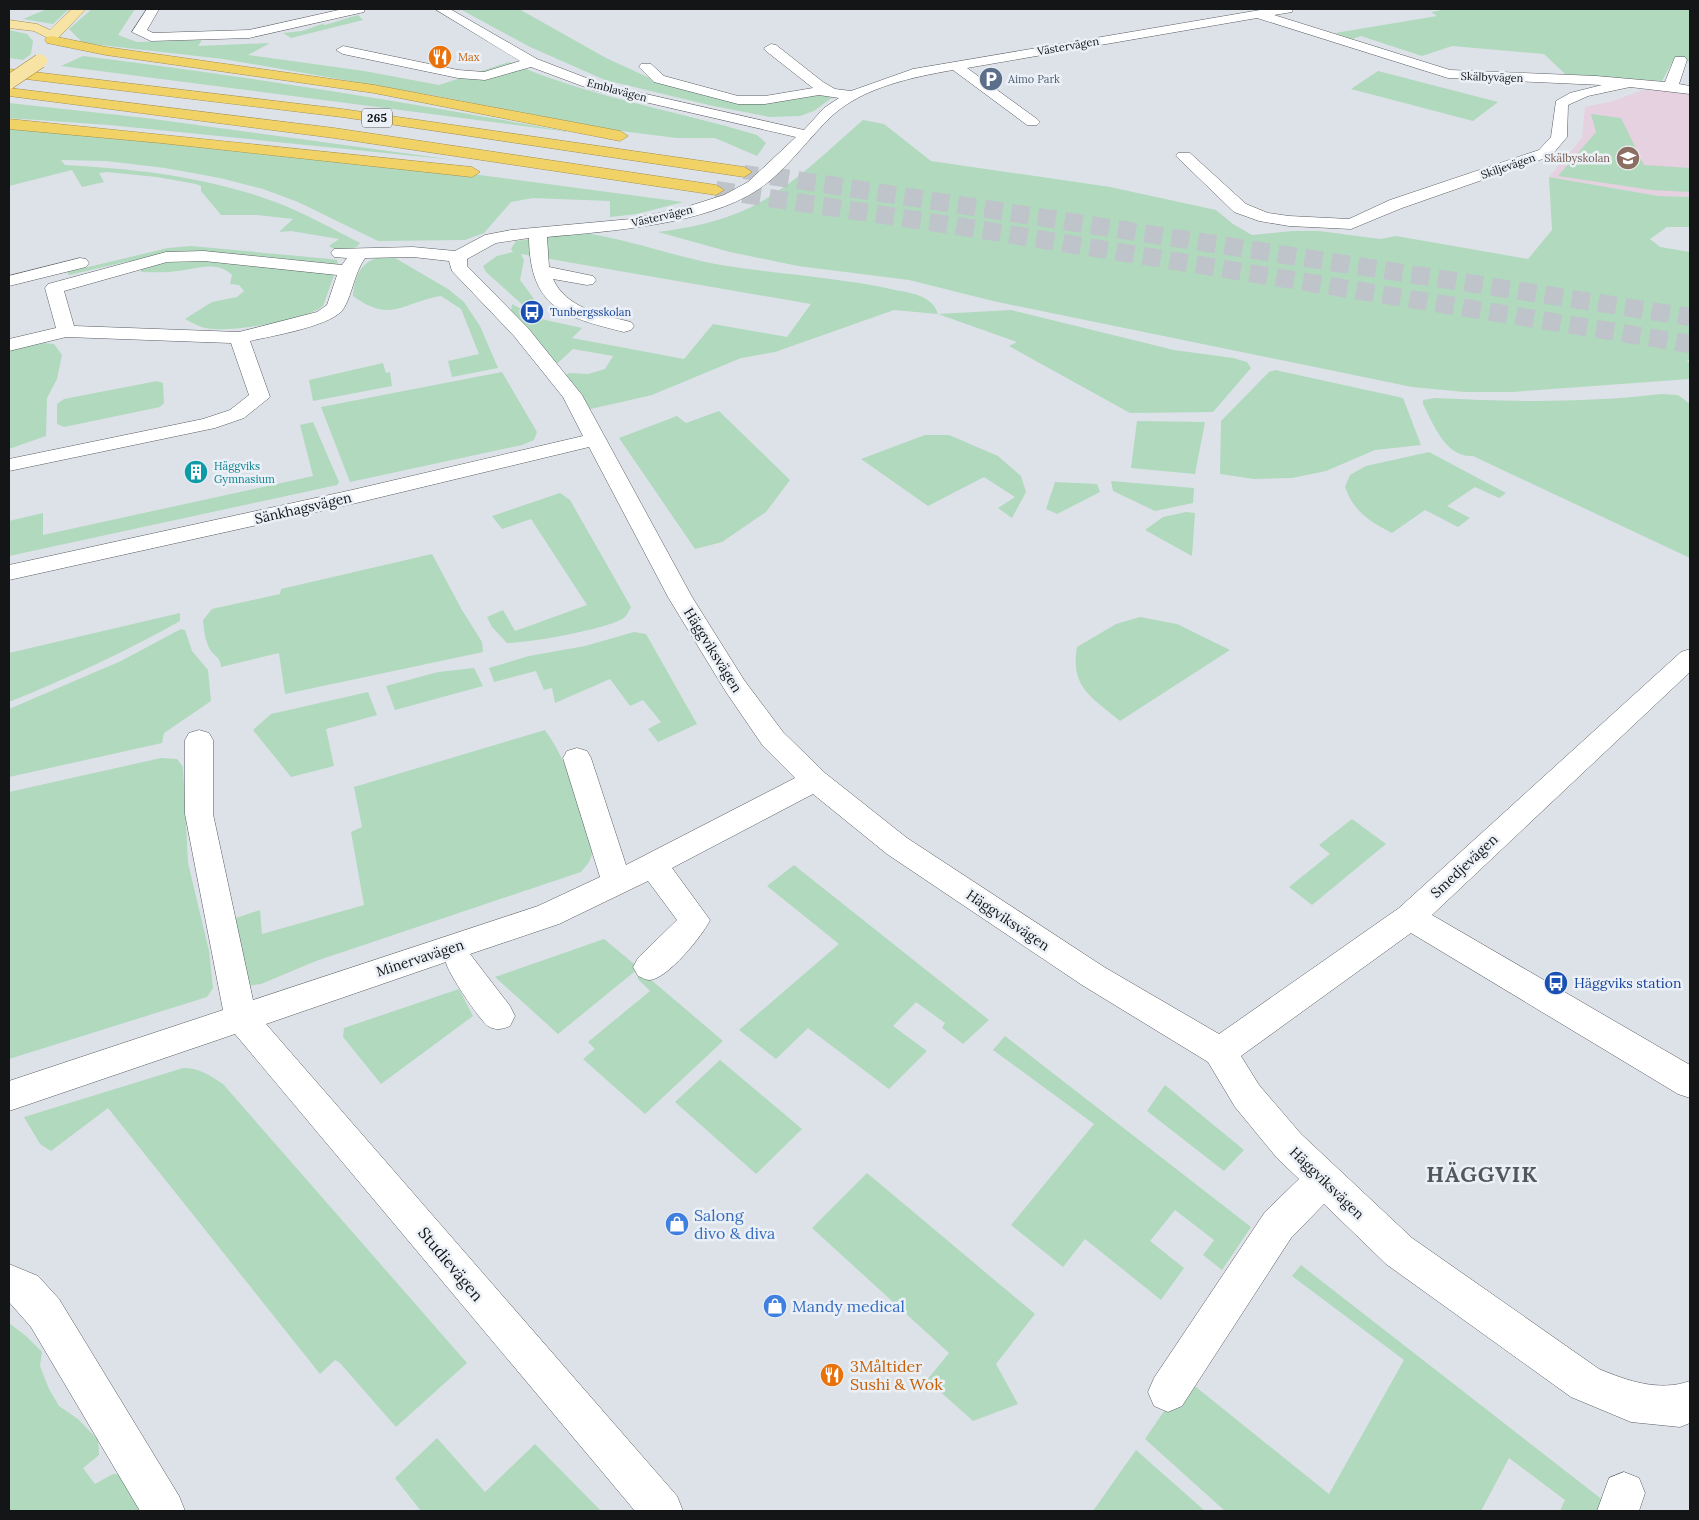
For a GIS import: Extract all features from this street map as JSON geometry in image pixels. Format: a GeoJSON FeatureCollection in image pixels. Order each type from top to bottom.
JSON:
{"type":"FeatureCollection","features":[{"type":"Feature","properties":{"kind":"highway"},"geometry":{"type":"LineString","coordinates":[[52,38],[106,51],[374,89],[638,140]]}},
{"type":"Feature","properties":{"kind":"highway","name":"265"},"geometry":{"type":"LineString","coordinates":[[9,73],[342,112],[749,168],[667,146]]}},
{"type":"Feature","properties":{"kind":"highway","name":"265"},"geometry":{"type":"LineString","coordinates":[[9,92],[334,133],[716,190]]}},
{"type":"Feature","properties":{"kind":"highway"},"geometry":{"type":"LineString","coordinates":[[9,124],[171,139],[484,173]]}},
{"type":"Feature","properties":{"kind":"highway"},"geometry":{"type":"LineString","coordinates":[[542,180],[698,197]]}},
{"type":"Feature","properties":{"kind":"main road"},"geometry":{"type":"LineString","coordinates":[[9,82],[40,61],[51,50],[52,38],[66,20],[80,9]]}},
{"type":"Feature","properties":{"kind":"main road"},"geometry":{"type":"LineString","coordinates":[[9,16],[23,11]]}},
{"type":"Feature","properties":{"kind":"main road"},"geometry":{"type":"LineString","coordinates":[[9,24],[37,28],[52,38]]}},
{"type":"Feature","properties":{"kind":"street"},"geometry":{"type":"LineString","coordinates":[[153,9],[139,32],[151,37],[249,34],[359,9]]}},
{"type":"Feature","properties":{"kind":"street","name":"Emblavägen"},"geometry":{"type":"LineString","coordinates":[[441,9],[532,62],[598,87],[807,135]]}},
{"type":"Feature","properties":{"kind":"street","name":"Skälbyvägen"},"geometry":{"type":"LineString","coordinates":[[1243,9],[1429,70],[1468,77],[1628,83],[1671,86],[1690,90]]}},
{"type":"Feature","properties":{"kind":"street","name":"Västervägen"},"geometry":{"type":"LineString","coordinates":[[461,266],[491,240],[538,233],[631,224],[688,212],[730,198],[754,185],[807,135],[829,111],[852,95],[913,74],[1287,9]]}},
{"type":"Feature","properties":{"kind":"street"},"geometry":{"type":"LineString","coordinates":[[1111,39],[1134,51]]}},
{"type":"Feature","properties":{"kind":"street"},"geometry":{"type":"LineString","coordinates":[[1331,53],[1344,42]]}},
{"type":"Feature","properties":{"kind":"street"},"geometry":{"type":"LineString","coordinates":[[771,48],[818,85],[829,91]]}},
{"type":"Feature","properties":{"kind":"street"},"geometry":{"type":"LineString","coordinates":[[343,50],[458,74],[485,76],[532,62]]}},
{"type":"Feature","properties":{"kind":"street"},"geometry":{"type":"LineString","coordinates":[[1348,57],[1369,61],[1386,56]]}},
{"type":"Feature","properties":{"kind":"street"},"geometry":{"type":"LineString","coordinates":[[1671,86],[1680,60]]}},
{"type":"Feature","properties":{"kind":"street"},"geometry":{"type":"LineString","coordinates":[[956,66],[1032,122]]}},
{"type":"Feature","properties":{"kind":"street","name":"Västervägen"},"geometry":{"type":"LineString","coordinates":[[646,67],[659,79],[738,100],[765,100],[829,91],[852,95]]}},
{"type":"Feature","properties":{"kind":"street","name":"Skiljevägen"},"geometry":{"type":"LineString","coordinates":[[1184,156],[1225,197],[1246,211],[1289,221],[1351,224],[1396,204],[1546,153],[1556,146],[1560,138],[1561,104],[1568,98],[1628,83]]}},
{"type":"Feature","properties":{"kind":"street"},"geometry":{"type":"LineString","coordinates":[[708,86],[722,96]]}},
{"type":"Feature","properties":{"kind":"street"},"geometry":{"type":"LineString","coordinates":[[538,233],[540,271],[543,281],[554,298],[577,312],[624,326]]}},
{"type":"Feature","properties":{"kind":"street"},"geometry":{"type":"LineString","coordinates":[[9,281],[159,244],[194,242],[359,253],[400,250],[432,252],[461,266]]}},
{"type":"Feature","properties":{"kind":"street"},"geometry":{"type":"LineString","coordinates":[[9,345],[66,331],[239,338],[324,316],[334,306],[347,271],[359,253]]}},
{"type":"Feature","properties":{"kind":"street"},"geometry":{"type":"LineString","coordinates":[[66,331],[54,288],[166,257],[204,256],[347,271]]}},
{"type":"Feature","properties":{"kind":"street","name":"Häggviksvägen"},"geometry":{"type":"LineString","coordinates":[[461,266],[521,332],[572,395],[680,597],[734,686],[773,739],[814,780],[897,846],[1093,976],[1220,1052],[1246,1096],[1289,1146],[1322,1180],[1399,1251],[1585,1383],[1631,1402],[1680,1407],[1690,1401]]}},
{"type":"Feature","properties":{"kind":"street"},"geometry":{"type":"LineString","coordinates":[[540,271],[587,280]]}},
{"type":"Feature","properties":{"kind":"street"},"geometry":{"type":"LineString","coordinates":[[9,465],[208,424],[238,414],[260,397],[239,338]]}},
{"type":"Feature","properties":{"kind":"street","name":"Sänkhagsvägen"},"geometry":{"type":"LineString","coordinates":[[9,573],[352,497],[596,439]]}},
{"type":"Feature","properties":{"kind":"street","name":"Smedjevägen"},"geometry":{"type":"LineString","coordinates":[[1220,1052],[1410,917],[1690,658]]}},
{"type":"Feature","properties":{"kind":"street"},"geometry":{"type":"LineString","coordinates":[[199,740],[200,814],[241,1018]]}},
{"type":"Feature","properties":{"kind":"street"},"geometry":{"type":"LineString","coordinates":[[577,758],[617,883]]}},
{"type":"Feature","properties":{"kind":"street","name":"Minervavägen"},"geometry":{"type":"LineString","coordinates":[[9,1096],[548,915],[617,883],[814,780]]}},
{"type":"Feature","properties":{"kind":"street"},"geometry":{"type":"LineString","coordinates":[[649,967],[681,938],[695,920],[652,864]]}},
{"type":"Feature","properties":{"kind":"street"},"geometry":{"type":"LineString","coordinates":[[1410,917],[1690,1083]]}},
{"type":"Feature","properties":{"kind":"street"},"geometry":{"type":"LineString","coordinates":[[461,964],[500,1016]]}},
{"type":"Feature","properties":{"kind":"street","name":"Studievägen"},"geometry":{"type":"LineString","coordinates":[[241,1018],[662,1511]]}},
{"type":"Feature","properties":{"kind":"street"},"geometry":{"type":"LineString","coordinates":[[1168,1392],[1278,1225],[1322,1180]]}},
{"type":"Feature","properties":{"kind":"street"},"geometry":{"type":"LineString","coordinates":[[9,1283],[14,1283],[31,1297],[45,1313],[164,1511]]}},
{"type":"Feature","properties":{"kind":"shaded area","name":"Skälbyskolan"},"geometry":{"type":"Polygon","coordinates":[[[1643,90],[1673,90],[1690,94],[1690,197],[1658,196],[1549,177],[1582,138],[1585,107],[1613,101],[1643,90]]]}},
{"type":"Feature","properties":{"kind":"green space"},"geometry":{"type":"Polygon","coordinates":[[[47,9],[69,9],[53,24],[23,19],[47,9]]]}},
{"type":"Feature","properties":{"kind":"green space"},"geometry":{"type":"Polygon","coordinates":[[[92,9],[135,9],[118,35],[137,42],[202,40],[198,46],[270,43],[248,55],[364,71],[439,85],[509,62],[570,85],[757,135],[766,143],[757,156],[715,138],[677,138],[613,130],[437,96],[223,59],[83,43],[69,29],[92,9]]]}},
{"type":"Feature","properties":{"kind":"green space"},"geometry":{"type":"Polygon","coordinates":[[[460,9],[519,9],[606,58],[656,81],[732,101],[823,93],[834,96],[814,111],[800,116],[770,117],[713,106],[605,80],[530,47],[460,9]]]}},
{"type":"Feature","properties":{"kind":"green space"},"geometry":{"type":"Polygon","coordinates":[[[1448,9],[1690,9],[1690,62],[1674,59],[1662,81],[1565,74],[1544,54],[1452,46],[1422,56],[1361,36],[1352,39],[1335,33],[1437,16],[1431,12],[1448,9]]]}},
{"type":"Feature","properties":{"kind":"green space"},"geometry":{"type":"Polygon","coordinates":[[[358,15],[363,20],[291,38],[283,33],[302,31],[358,15]]]}},
{"type":"Feature","properties":{"kind":"green space"},"geometry":{"type":"Polygon","coordinates":[[[9,30],[27,34],[33,41],[31,54],[23,60],[9,58],[9,30]]]}},
{"type":"Feature","properties":{"kind":"green space"},"geometry":{"type":"Polygon","coordinates":[[[83,56],[326,90],[569,132],[61,66],[83,56]]]}},
{"type":"Feature","properties":{"kind":"green space"},"geometry":{"type":"Polygon","coordinates":[[[1378,71],[1498,102],[1473,121],[1351,89],[1378,71]]]}},
{"type":"Feature","properties":{"kind":"green space"},"geometry":{"type":"Polygon","coordinates":[[[9,103],[146,118],[455,160],[109,125],[9,118],[9,103]]]}},
{"type":"Feature","properties":{"kind":"green space"},"geometry":{"type":"Polygon","coordinates":[[[1591,114],[1621,118],[1644,165],[1690,168],[1690,192],[1652,190],[1558,176],[1596,132],[1591,114]]]}},
{"type":"Feature","properties":{"kind":"green space"},"geometry":{"type":"Polygon","coordinates":[[[863,120],[884,124],[931,161],[1110,187],[1216,210],[1233,224],[1252,235],[1292,231],[1319,231],[1380,239],[1396,236],[1528,259],[1552,230],[1549,177],[1658,196],[1690,197],[1690,227],[1667,227],[1650,239],[1660,247],[1690,252],[1690,360],[1687,360],[1690,364],[1690,379],[1512,392],[1465,392],[1412,387],[993,301],[909,280],[798,266],[730,252],[658,232],[714,221],[736,214],[763,201],[808,169],[863,120]]]}},
{"type":"Feature","properties":{"kind":"green space"},"geometry":{"type":"Polygon","coordinates":[[[9,128],[329,155],[683,202],[637,214],[610,217],[610,201],[533,198],[511,202],[484,233],[465,240],[378,241],[298,202],[263,189],[220,178],[165,168],[106,161],[61,160],[65,165],[173,176],[252,194],[299,212],[360,243],[354,248],[341,250],[329,246],[339,239],[291,231],[279,232],[293,219],[257,215],[221,215],[201,191],[201,186],[196,184],[157,177],[107,172],[99,173],[104,182],[82,187],[72,170],[9,186],[9,128]]]}},
{"type":"Feature","properties":{"kind":"green space"},"geometry":{"type":"Polygon","coordinates":[[[583,233],[618,239],[721,265],[849,281],[912,293],[931,302],[938,314],[894,310],[775,352],[741,358],[652,395],[573,413],[555,380],[569,373],[588,374],[605,369],[613,356],[573,349],[550,370],[510,321],[512,304],[541,319],[582,328],[572,338],[684,359],[713,324],[787,337],[811,304],[521,254],[524,260],[520,280],[537,303],[543,306],[532,310],[526,308],[486,272],[483,266],[497,256],[513,252],[511,249],[516,241],[583,233]]]}},
{"type":"Feature","properties":{"kind":"green space"},"geometry":{"type":"Polygon","coordinates":[[[191,246],[330,259],[337,260],[338,264],[323,306],[315,311],[271,324],[224,329],[207,328],[185,319],[212,302],[237,297],[244,291],[239,285],[230,284],[232,275],[226,270],[206,267],[169,272],[141,272],[141,267],[129,261],[69,275],[67,272],[168,248],[191,246]]]}},
{"type":"Feature","properties":{"kind":"green space"},"geometry":{"type":"Polygon","coordinates":[[[390,255],[448,289],[464,302],[480,326],[498,368],[452,377],[448,361],[479,354],[461,309],[441,296],[388,310],[377,309],[353,296],[356,279],[362,267],[374,259],[390,255]]]}},
{"type":"Feature","properties":{"kind":"green space"},"geometry":{"type":"Polygon","coordinates":[[[1011,310],[1174,350],[1233,358],[1247,362],[1251,368],[1213,412],[1130,413],[1009,346],[1017,342],[938,314],[1011,310]]]}},
{"type":"Feature","properties":{"kind":"green space"},"geometry":{"type":"Polygon","coordinates":[[[44,343],[54,344],[62,355],[57,379],[47,398],[46,436],[9,449],[9,350],[44,343]]]}},
{"type":"Feature","properties":{"kind":"green space"},"geometry":{"type":"Polygon","coordinates":[[[383,363],[386,373],[390,372],[392,386],[313,401],[309,380],[383,363]]]}},
{"type":"Feature","properties":{"kind":"green space"},"geometry":{"type":"Polygon","coordinates":[[[1275,370],[1403,398],[1421,445],[1375,450],[1326,471],[1292,478],[1254,479],[1220,474],[1221,421],[1269,372],[1275,370]]]}},
{"type":"Feature","properties":{"kind":"green space"},"geometry":{"type":"Polygon","coordinates":[[[502,372],[537,432],[534,440],[522,445],[350,482],[321,407],[502,372]]]}},
{"type":"Feature","properties":{"kind":"green space"},"geometry":{"type":"Polygon","coordinates":[[[157,381],[163,383],[164,403],[160,407],[64,427],[57,424],[57,404],[64,399],[157,381]]]}},
{"type":"Feature","properties":{"kind":"green space"},"geometry":{"type":"Polygon","coordinates":[[[1661,394],[1678,395],[1690,404],[1690,558],[1473,456],[1463,455],[1455,451],[1441,438],[1423,404],[1423,400],[1435,398],[1548,401],[1661,394]]]}},
{"type":"Feature","properties":{"kind":"green space"},"geometry":{"type":"Polygon","coordinates":[[[719,411],[790,480],[766,512],[722,542],[695,549],[619,438],[677,416],[686,423],[719,411]]]}},
{"type":"Feature","properties":{"kind":"green space"},"geometry":{"type":"Polygon","coordinates":[[[1137,421],[1205,422],[1195,474],[1131,468],[1137,421]]]}},
{"type":"Feature","properties":{"kind":"green space"},"geometry":{"type":"Polygon","coordinates":[[[313,422],[339,482],[337,485],[9,556],[9,521],[43,513],[43,535],[313,476],[300,425],[313,422]]]}},
{"type":"Feature","properties":{"kind":"green space"},"geometry":{"type":"Polygon","coordinates":[[[925,435],[949,435],[998,456],[1021,476],[1026,492],[1012,518],[998,508],[1015,497],[984,477],[928,506],[861,459],[925,435]]]}},
{"type":"Feature","properties":{"kind":"green space"},"geometry":{"type":"Polygon","coordinates":[[[1429,452],[1506,493],[1499,498],[1475,487],[1447,506],[1470,518],[1458,527],[1425,510],[1392,533],[1369,520],[1353,503],[1345,487],[1350,475],[1366,466],[1429,452]]]}},
{"type":"Feature","properties":{"kind":"green space"},"geometry":{"type":"Polygon","coordinates":[[[1111,481],[1194,488],[1193,503],[1155,511],[1113,491],[1111,481]]]}},
{"type":"Feature","properties":{"kind":"green space"},"geometry":{"type":"Polygon","coordinates":[[[1055,482],[1097,484],[1100,492],[1057,514],[1046,509],[1055,482]]]}},
{"type":"Feature","properties":{"kind":"green space"},"geometry":{"type":"Polygon","coordinates":[[[560,493],[570,500],[631,607],[627,615],[617,622],[549,638],[507,643],[492,627],[487,617],[503,610],[515,631],[587,605],[531,519],[502,529],[492,516],[560,493]]]}},
{"type":"Feature","properties":{"kind":"green space"},"geometry":{"type":"Polygon","coordinates":[[[1186,512],[1195,513],[1192,556],[1145,530],[1163,517],[1186,512]]]}},
{"type":"Feature","properties":{"kind":"green space"},"geometry":{"type":"Polygon","coordinates":[[[432,554],[462,610],[482,642],[483,652],[285,694],[279,653],[221,667],[219,660],[207,644],[203,620],[212,609],[280,594],[281,589],[432,554]]]}},
{"type":"Feature","properties":{"kind":"green space"},"geometry":{"type":"Polygon","coordinates":[[[180,613],[180,621],[117,654],[9,702],[9,653],[180,613]]]}},
{"type":"Feature","properties":{"kind":"green space"},"geometry":{"type":"Polygon","coordinates":[[[1140,617],[1177,624],[1230,650],[1120,721],[1092,698],[1080,682],[1076,661],[1077,647],[1116,624],[1140,617]]]}},
{"type":"Feature","properties":{"kind":"green space"},"geometry":{"type":"Polygon","coordinates":[[[181,629],[185,630],[192,651],[208,670],[211,701],[164,733],[162,743],[9,777],[9,709],[121,661],[181,629]]]}},
{"type":"Feature","properties":{"kind":"green space"},"geometry":{"type":"Polygon","coordinates":[[[634,632],[646,634],[697,724],[658,742],[648,729],[661,722],[643,700],[630,706],[610,679],[555,703],[552,688],[544,690],[536,671],[494,682],[489,668],[529,656],[585,646],[634,632]]]}},
{"type":"Feature","properties":{"kind":"green space"},"geometry":{"type":"Polygon","coordinates":[[[474,668],[483,686],[395,710],[386,686],[438,672],[474,668]]]}},
{"type":"Feature","properties":{"kind":"green space"},"geometry":{"type":"Polygon","coordinates":[[[368,692],[377,715],[326,729],[334,766],[291,777],[253,730],[271,714],[368,692]]]}},
{"type":"Feature","properties":{"kind":"green space"},"geometry":{"type":"Polygon","coordinates":[[[545,730],[569,774],[593,852],[589,862],[581,872],[316,961],[261,984],[245,986],[230,920],[260,910],[262,934],[364,905],[351,832],[362,827],[354,787],[545,730]]]}},
{"type":"Feature","properties":{"kind":"green space"},"geometry":{"type":"Polygon","coordinates":[[[161,758],[177,759],[183,767],[188,863],[209,951],[213,988],[207,997],[9,1059],[9,792],[161,758]]]}},
{"type":"Feature","properties":{"kind":"green space"},"geometry":{"type":"Polygon","coordinates":[[[1352,819],[1386,844],[1312,905],[1289,887],[1330,854],[1319,845],[1352,819]]]}},
{"type":"Feature","properties":{"kind":"green space"},"geometry":{"type":"Polygon","coordinates":[[[794,865],[989,1020],[963,1044],[942,1028],[945,1023],[916,1002],[893,1026],[927,1051],[889,1089],[808,1028],[776,1059],[739,1030],[839,944],[767,886],[794,865]]]}},
{"type":"Feature","properties":{"kind":"green space"},"geometry":{"type":"Polygon","coordinates":[[[604,939],[639,968],[558,1034],[495,977],[604,939]]]}},
{"type":"Feature","properties":{"kind":"green space"},"geometry":{"type":"Polygon","coordinates":[[[643,973],[723,1041],[645,1114],[583,1059],[595,1049],[588,1042],[650,991],[637,978],[643,973]]]}},
{"type":"Feature","properties":{"kind":"green space"},"geometry":{"type":"Polygon","coordinates":[[[459,989],[473,1016],[381,1084],[343,1037],[344,1028],[459,989]]]}},
{"type":"Feature","properties":{"kind":"green space"},"geometry":{"type":"Polygon","coordinates":[[[1005,1036],[1251,1227],[1222,1270],[1203,1255],[1214,1240],[1175,1210],[1150,1241],[1184,1268],[1161,1300],[1085,1239],[1063,1267],[1011,1225],[1094,1124],[993,1050],[1005,1036]]]}},
{"type":"Feature","properties":{"kind":"green space"},"geometry":{"type":"Polygon","coordinates":[[[720,1060],[802,1129],[756,1174],[675,1102],[720,1060]]]}},
{"type":"Feature","properties":{"kind":"green space"},"geometry":{"type":"Polygon","coordinates":[[[183,1068],[189,1068],[209,1075],[223,1084],[467,1363],[396,1427],[340,1363],[335,1360],[320,1374],[108,1108],[51,1151],[40,1144],[24,1117],[183,1068]]]}},
{"type":"Feature","properties":{"kind":"green space"},"geometry":{"type":"Polygon","coordinates":[[[1165,1085],[1244,1150],[1224,1171],[1147,1111],[1165,1085]]]}},
{"type":"Feature","properties":{"kind":"green space"},"geometry":{"type":"Polygon","coordinates":[[[867,1173],[1035,1314],[996,1364],[1018,1404],[973,1421],[927,1380],[949,1353],[812,1228],[867,1173]]]}},
{"type":"Feature","properties":{"kind":"green space"},"geometry":{"type":"Polygon","coordinates":[[[1301,1265],[1613,1508],[1611,1511],[1560,1511],[1565,1500],[1509,1458],[1481,1511],[1225,1511],[1145,1439],[1186,1379],[1329,1494],[1404,1360],[1292,1276],[1301,1265]]]}},
{"type":"Feature","properties":{"kind":"green space"},"geometry":{"type":"Polygon","coordinates":[[[9,1323],[42,1352],[40,1366],[49,1389],[59,1406],[78,1419],[98,1440],[99,1455],[83,1468],[95,1484],[113,1474],[127,1475],[148,1511],[9,1511],[9,1323]]]}},
{"type":"Feature","properties":{"kind":"green space"},"geometry":{"type":"Polygon","coordinates":[[[437,1438],[485,1492],[535,1444],[601,1511],[421,1511],[395,1478],[437,1438]]]}},
{"type":"Feature","properties":{"kind":"green space"},"geometry":{"type":"Polygon","coordinates":[[[1136,1450],[1205,1511],[1093,1511],[1136,1450]]]}},
{"type":"Feature","properties":{"kind":"tunnel"},"geometry":{"type":"LineString","coordinates":[[744,172],[779,177]]}},
{"type":"Feature","properties":{"kind":"tunnel"},"geometry":{"type":"LineString","coordinates":[[771,176],[1690,317]]}},
{"type":"Feature","properties":{"kind":"tunnel"},"geometry":{"type":"LineString","coordinates":[[716,190],[970,228],[1690,344]]}},
{"type":"Feature","properties":{"kind":"place","name":"Max"},"geometry":{"type":"Point","coordinates":[440,57]}},
{"type":"Feature","properties":{"kind":"place","name":"Aimo Park"},"geometry":{"type":"Point","coordinates":[991,79]}},
{"type":"Feature","properties":{"kind":"place","name":"Skälbyskolan"},"geometry":{"type":"Point","coordinates":[1628,158]}},
{"type":"Feature","properties":{"kind":"place","name":"Tunbergsskolan"},"geometry":{"type":"Point","coordinates":[532,312]}},
{"type":"Feature","properties":{"kind":"place","name":"Häggviks Gymnasium"},"geometry":{"type":"Point","coordinates":[196,472]}},
{"type":"Feature","properties":{"kind":"place","name":"Häggviks station"},"geometry":{"type":"Point","coordinates":[1556,983]}},
{"type":"Feature","properties":{"kind":"place","name":"Salong divo & diva"},"geometry":{"type":"Point","coordinates":[677,1224]}},
{"type":"Feature","properties":{"kind":"place","name":"Mandy medical"},"geometry":{"type":"Point","coordinates":[775,1306]}},
{"type":"Feature","properties":{"kind":"place","name":"3Måltider Sushi & Wok"},"geometry":{"type":"Point","coordinates":[832,1375]}},
{"type":"Feature","properties":{"kind":"district","name":"HÄGGVIK"},"geometry":{"type":"Point","coordinates":[1482,1174]}}]}
